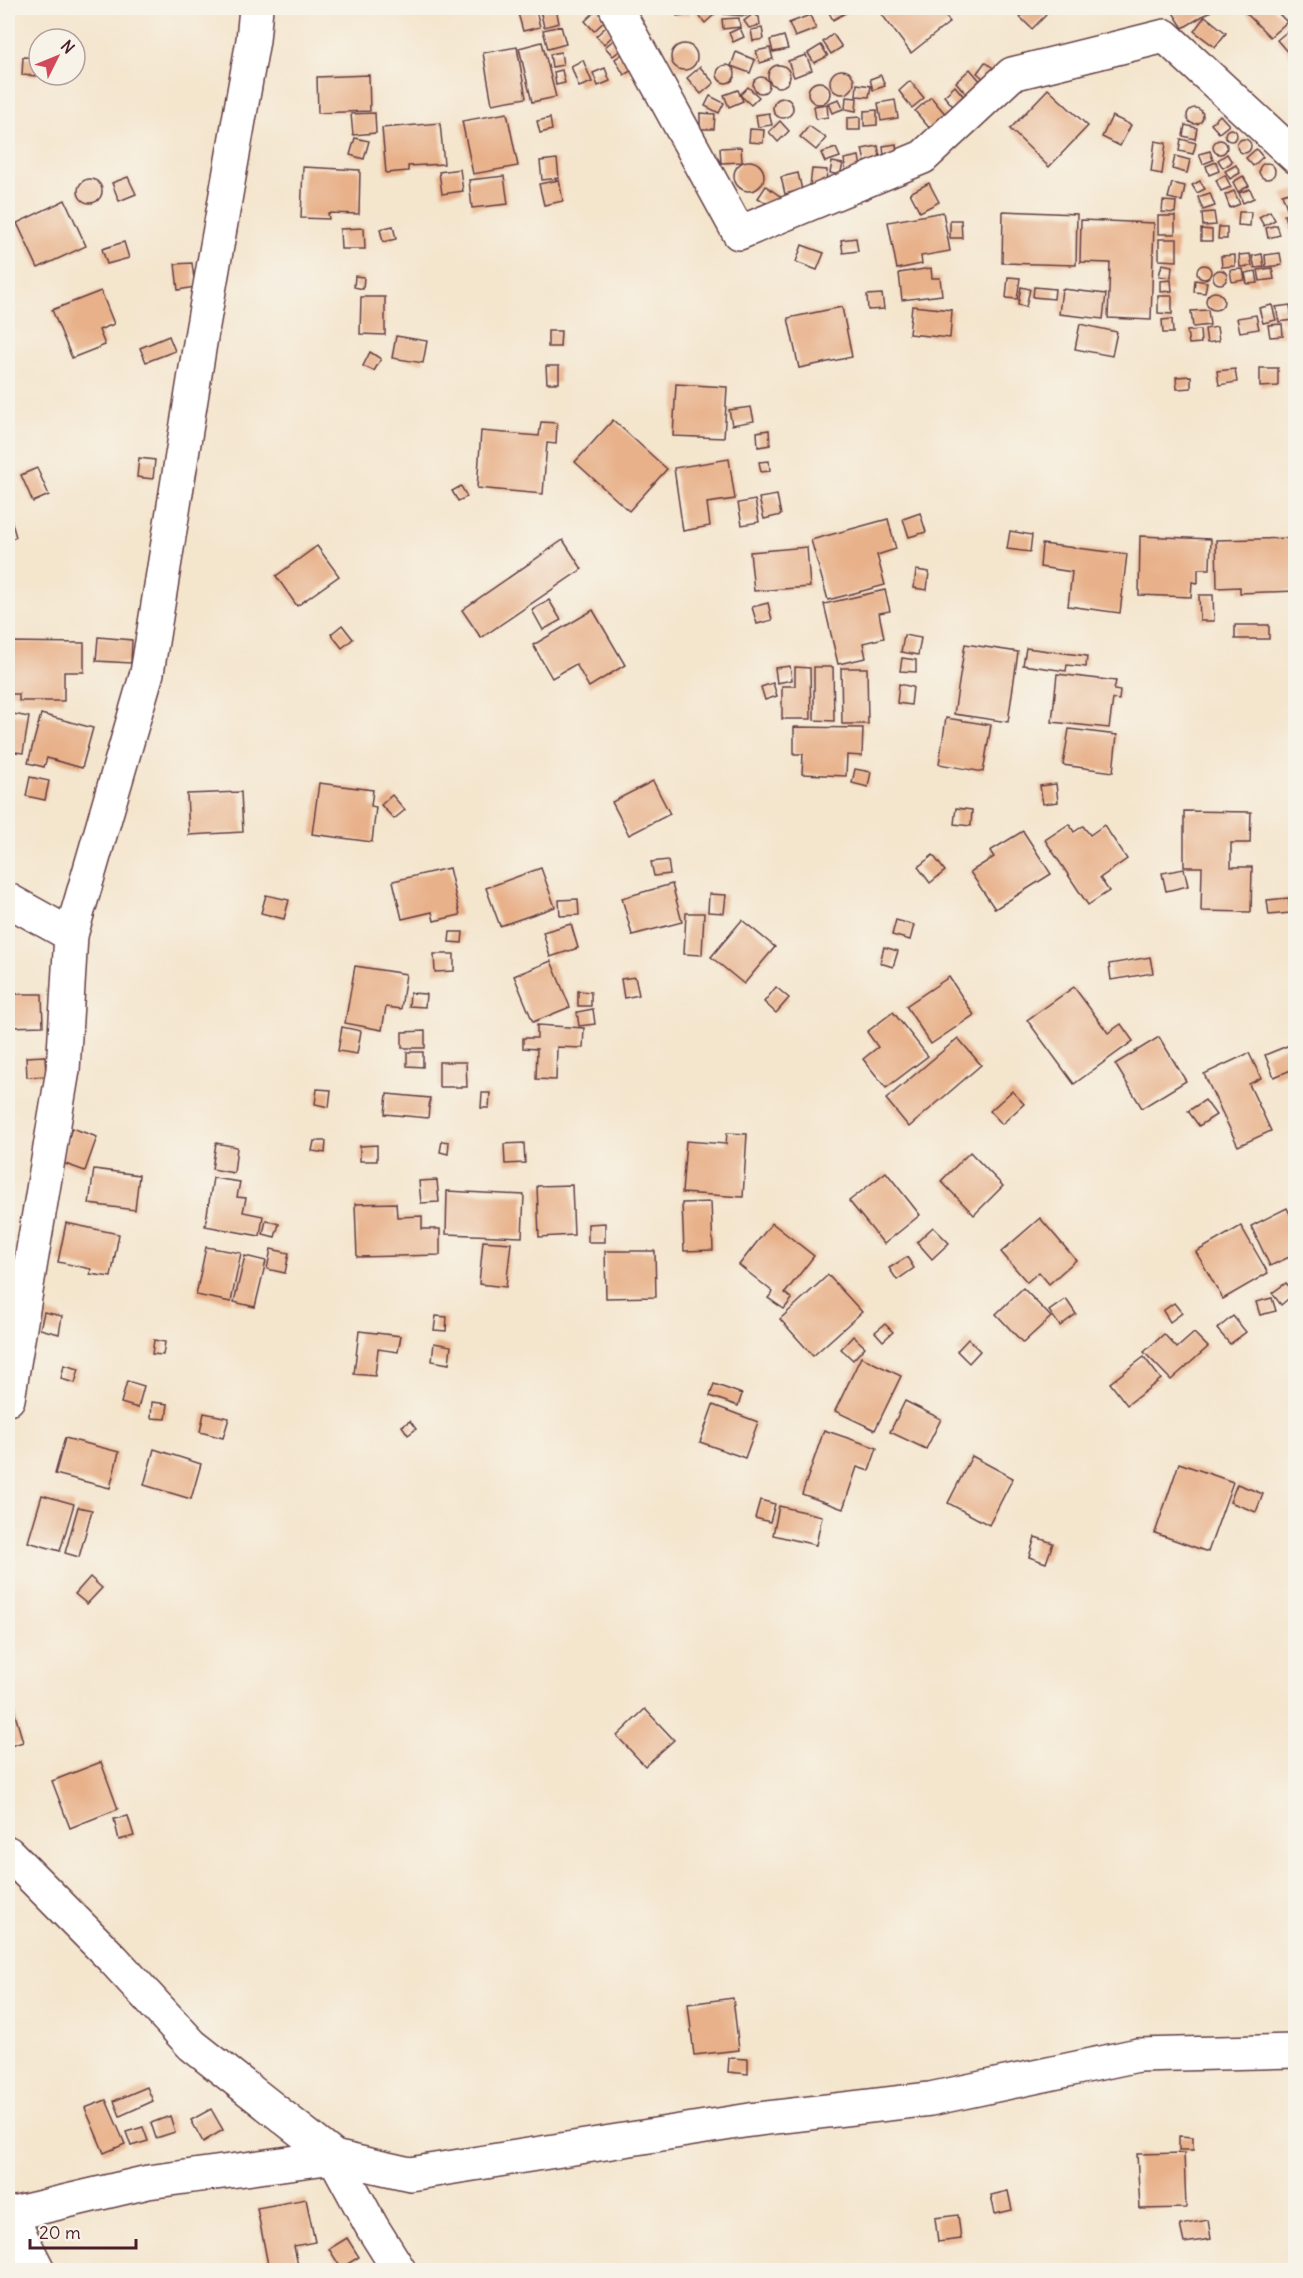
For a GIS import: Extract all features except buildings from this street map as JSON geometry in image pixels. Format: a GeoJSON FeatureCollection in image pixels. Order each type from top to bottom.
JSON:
{"type":"FeatureCollection","features":[{"type":"Feature","properties":{"kind":"street"},"geometry":{"type":"LineString","coordinates":[[8,1399],[63,1070],[71,935],[147,673],[256,8]]}},
{"type":"Feature","properties":{"kind":"street"},"geometry":{"type":"LineString","coordinates":[[616,8],[739,233],[922,157],[1012,74],[1165,36],[1296,157]]}},
{"type":"Feature","properties":{"kind":"street"},"geometry":{"type":"LineString","coordinates":[[8,900],[71,935]]}},
{"type":"Feature","properties":{"kind":"street"},"geometry":{"type":"LineString","coordinates":[[8,1853],[113,1959],[192,2045],[334,2157],[399,2271]]}},
{"type":"Feature","properties":{"kind":"street"},"geometry":{"type":"LineString","coordinates":[[38,2271],[9,2215],[148,2182],[334,2157],[410,2174],[750,2120],[930,2099],[1138,2055],[1296,2051]]}}]}
